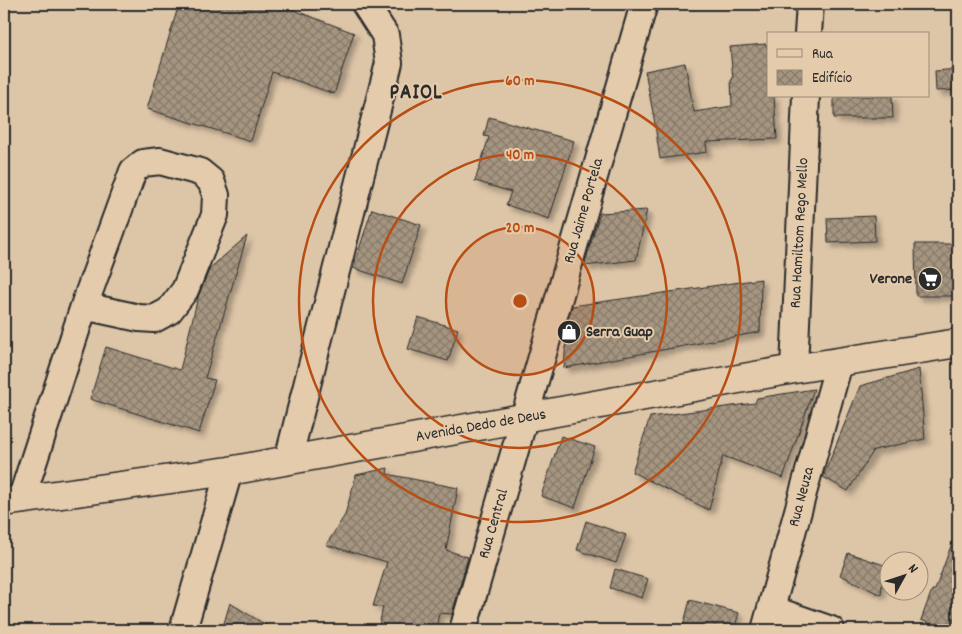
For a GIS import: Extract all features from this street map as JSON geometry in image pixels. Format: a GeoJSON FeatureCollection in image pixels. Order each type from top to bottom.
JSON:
{"type":"FeatureCollection","features":[{"type":"Feature","properties":{"kind":"main road","name":"Avenida Dedo de Deus"},"geometry":{"type":"LineString","coordinates":[[12,501],[228,471],[794,370],[958,343]]}},
{"type":"Feature","properties":{"kind":"street"},"geometry":{"type":"LineString","coordinates":[[288,460],[389,63],[385,35],[365,4]]}},
{"type":"Feature","properties":{"kind":"street","name":"Rua Jaime Portela"},"geometry":{"type":"LineString","coordinates":[[525,418],[644,4]]}},
{"type":"Feature","properties":{"kind":"street"},"geometry":{"type":"LineString","coordinates":[[808,32],[810,4]]}},
{"type":"Feature","properties":{"kind":"street","name":"Rua Hamiltom Rego Mello"},"geometry":{"type":"LineString","coordinates":[[794,370],[806,98]]}},
{"type":"Feature","properties":{"kind":"street"},"geometry":{"type":"LineString","coordinates":[[12,501],[133,171],[143,164],[160,161],[200,172],[211,181],[216,195],[215,216],[185,290],[169,311],[154,319],[139,318],[84,306]]}},
{"type":"Feature","properties":{"kind":"street","name":"Rua Neuza"},"geometry":{"type":"LineString","coordinates":[[768,620],[839,363]]}},
{"type":"Feature","properties":{"kind":"street","name":"Rua Central"},"geometry":{"type":"LineString","coordinates":[[463,630],[525,418]]}},
{"type":"Feature","properties":{"kind":"street"},"geometry":{"type":"LineString","coordinates":[[183,630],[228,471]]}},
{"type":"Feature","properties":{"kind":"street"},"geometry":{"type":"LineString","coordinates":[[768,620],[831,630]]}},
{"type":"Feature","properties":{"kind":"building"},"geometry":{"type":"Polygon","coordinates":[[[179,4],[292,4],[291,9],[354,33],[334,94],[272,72],[251,141],[147,109],[179,4]]]}},
{"type":"Feature","properties":{"kind":"building"},"geometry":{"type":"Polygon","coordinates":[[[766,44],[767,98],[774,98],[777,139],[706,142],[707,152],[660,159],[645,71],[685,63],[694,112],[732,106],[731,80],[733,79],[730,47],[766,44]]]}},
{"type":"Feature","properties":{"kind":"building"},"geometry":{"type":"Polygon","coordinates":[[[958,69],[958,90],[936,91],[935,71],[958,69]]]}},
{"type":"Feature","properties":{"kind":"building"},"geometry":{"type":"Polygon","coordinates":[[[834,98],[892,98],[893,118],[834,118],[834,98]]]}},
{"type":"Feature","properties":{"kind":"building"},"geometry":{"type":"Polygon","coordinates":[[[489,117],[574,141],[549,219],[506,205],[511,192],[475,181],[489,137],[484,136],[489,117]]]}},
{"type":"Feature","properties":{"kind":"building"},"geometry":{"type":"Polygon","coordinates":[[[372,209],[421,225],[402,284],[353,268],[372,209]]]}},
{"type":"Feature","properties":{"kind":"building"},"geometry":{"type":"Polygon","coordinates":[[[647,210],[636,260],[584,266],[600,213],[647,210]]]}},
{"type":"Feature","properties":{"kind":"building"},"geometry":{"type":"Polygon","coordinates":[[[874,216],[875,241],[828,243],[827,218],[874,216]]]}},
{"type":"Feature","properties":{"kind":"building"},"geometry":{"type":"Polygon","coordinates":[[[247,236],[205,378],[215,380],[199,433],[90,399],[106,347],[180,370],[198,297],[210,268],[247,236]]]}},
{"type":"Feature","properties":{"kind":"building"},"geometry":{"type":"Polygon","coordinates":[[[915,244],[958,244],[958,296],[916,296],[915,244]]]}},
{"type":"Feature","properties":{"kind":"building"},"geometry":{"type":"Polygon","coordinates":[[[761,279],[760,332],[564,368],[567,323],[572,306],[761,279]]]}},
{"type":"Feature","properties":{"kind":"building"},"geometry":{"type":"Polygon","coordinates":[[[418,317],[458,329],[448,361],[408,349],[418,317]]]}},
{"type":"Feature","properties":{"kind":"building"},"geometry":{"type":"Polygon","coordinates":[[[919,369],[925,439],[874,450],[848,491],[823,477],[860,386],[919,369]]]}},
{"type":"Feature","properties":{"kind":"building"},"geometry":{"type":"Polygon","coordinates":[[[814,389],[783,478],[723,456],[709,510],[632,472],[650,417],[755,403],[757,398],[814,389]]]}},
{"type":"Feature","properties":{"kind":"building"},"geometry":{"type":"Polygon","coordinates":[[[561,436],[595,447],[575,508],[541,496],[561,436]]]}},
{"type":"Feature","properties":{"kind":"building"},"geometry":{"type":"Polygon","coordinates":[[[388,468],[387,474],[458,488],[446,550],[468,557],[452,614],[439,613],[436,630],[378,630],[383,607],[373,606],[387,562],[326,545],[345,515],[356,475],[388,468]]]}},
{"type":"Feature","properties":{"kind":"building"},"geometry":{"type":"Polygon","coordinates":[[[586,521],[626,535],[616,563],[577,550],[586,521]]]}},
{"type":"Feature","properties":{"kind":"building"},"geometry":{"type":"Polygon","coordinates":[[[956,532],[958,533],[958,607],[950,630],[921,620],[928,602],[930,602],[932,590],[935,590],[956,532]]]}},
{"type":"Feature","properties":{"kind":"building"},"geometry":{"type":"Polygon","coordinates":[[[848,553],[880,564],[880,595],[840,575],[848,553]]]}},
{"type":"Feature","properties":{"kind":"building"},"geometry":{"type":"Polygon","coordinates":[[[615,569],[648,579],[642,598],[610,588],[615,569]]]}},
{"type":"Feature","properties":{"kind":"building"},"geometry":{"type":"Polygon","coordinates":[[[690,600],[739,613],[734,630],[682,630],[690,600]]]}},
{"type":"Feature","properties":{"kind":"building"},"geometry":{"type":"Polygon","coordinates":[[[230,603],[274,630],[222,630],[230,603]]]}},
{"type":"Feature","properties":{"kind":"place","name":"Verone"},"geometry":{"type":"Point","coordinates":[930,279]}},
{"type":"Feature","properties":{"kind":"place","name":"Serra Guap"},"geometry":{"type":"Point","coordinates":[569,332]}},
{"type":"Feature","properties":{"kind":"district","name":"PAIOL"},"geometry":{"type":"Point","coordinates":[416,94]}}]}
